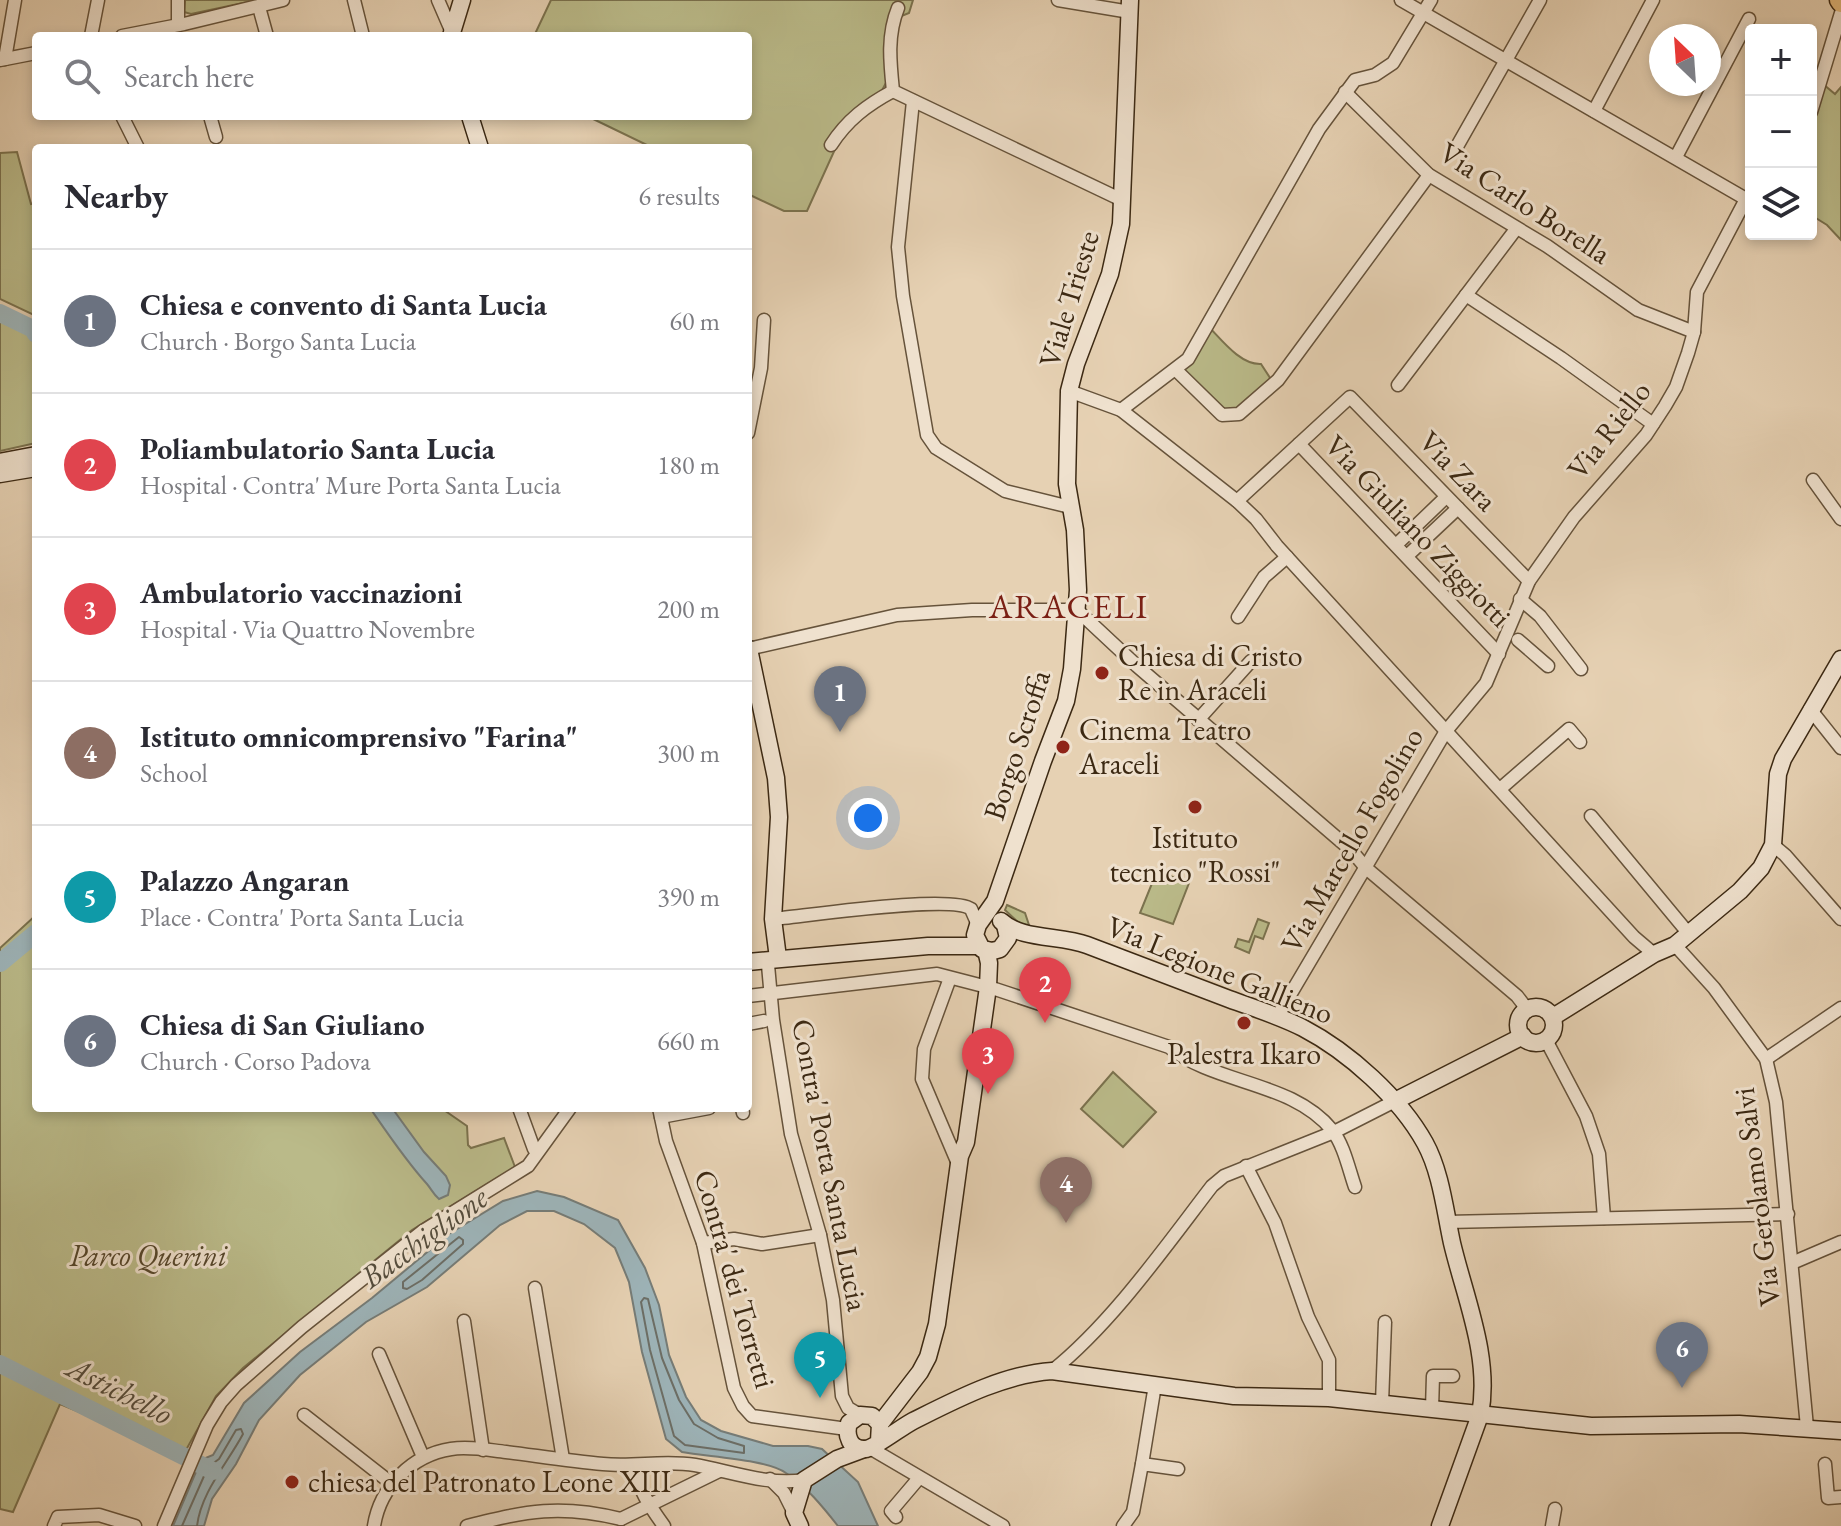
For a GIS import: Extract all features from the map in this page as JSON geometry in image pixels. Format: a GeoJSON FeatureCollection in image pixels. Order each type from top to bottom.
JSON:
{"type":"FeatureCollection","features":[{"type":"Feature","properties":{"kind":"street"},"geometry":{"type":"LineString","coordinates":[[15,0],[3,59],[32,54]]}},
{"type":"Feature","properties":{"kind":"street"},"geometry":{"type":"LineString","coordinates":[[92,32],[98,0]]}},
{"type":"Feature","properties":{"kind":"street"},"geometry":{"type":"LineString","coordinates":[[178,0],[183,28]]}},
{"type":"Feature","properties":{"kind":"street"},"geometry":{"type":"LineString","coordinates":[[152,32],[183,28],[283,0]]}},
{"type":"Feature","properties":{"kind":"street"},"geometry":{"type":"LineString","coordinates":[[354,0],[362,32]]}},
{"type":"Feature","properties":{"kind":"street"},"geometry":{"type":"LineString","coordinates":[[438,0],[451,32]]}},
{"type":"Feature","properties":{"kind":"street"},"geometry":{"type":"LineString","coordinates":[[451,32],[462,0]]}},
{"type":"Feature","properties":{"kind":"street","name":"Viale Trieste"},"geometry":{"type":"LineString","coordinates":[[1058,0],[1130,6],[1121,224],[1114,262],[1069,391],[1067,484],[1070,507]]}},
{"type":"Feature","properties":{"kind":"street"},"geometry":{"type":"LineString","coordinates":[[1401,0],[1745,197]]}},
{"type":"Feature","properties":{"kind":"street"},"geometry":{"type":"LineString","coordinates":[[1121,410],[1188,359],[1319,129],[1355,80],[1375,75],[1393,63],[1431,0]]}},
{"type":"Feature","properties":{"kind":"street"},"geometry":{"type":"LineString","coordinates":[[1455,150],[1540,0]]}},
{"type":"Feature","properties":{"kind":"street"},"geometry":{"type":"LineString","coordinates":[[1594,111],[1653,0]]}},
{"type":"Feature","properties":{"kind":"street"},"geometry":{"type":"LineString","coordinates":[[259,7],[266,32]]}},
{"type":"Feature","properties":{"kind":"street"},"geometry":{"type":"LineString","coordinates":[[893,91],[889,53],[892,21],[898,8]]}},
{"type":"Feature","properties":{"kind":"street"},"geometry":{"type":"LineString","coordinates":[[1816,96],[1841,13]]}},
{"type":"Feature","properties":{"kind":"street"},"geometry":{"type":"LineString","coordinates":[[1676,157],[1749,19]]}},
{"type":"Feature","properties":{"kind":"street"},"geometry":{"type":"LineString","coordinates":[[893,91],[1122,200]]}},
{"type":"Feature","properties":{"kind":"street"},"geometry":{"type":"LineString","coordinates":[[831,145],[843,125],[872,102],[893,91]]}},
{"type":"Feature","properties":{"kind":"street","name":"Via Carlo Borella"},"geometry":{"type":"LineString","coordinates":[[1345,92],[1429,175],[1547,246],[1638,310],[1694,332]]}},
{"type":"Feature","properties":{"kind":"street"},"geometry":{"type":"LineString","coordinates":[[913,101],[898,247],[903,296],[927,435],[936,448],[1005,491],[1070,507]]}},
{"type":"Feature","properties":{"kind":"street"},"geometry":{"type":"LineString","coordinates":[[124,120],[136,144]]}},
{"type":"Feature","properties":{"kind":"street"},"geometry":{"type":"LineString","coordinates":[[211,120],[216,137]]}},
{"type":"Feature","properties":{"kind":"street"},"geometry":{"type":"LineString","coordinates":[[471,120],[479,144]]}},
{"type":"Feature","properties":{"kind":"street"},"geometry":{"type":"LineString","coordinates":[[1176,370],[1222,415],[1239,414],[1278,380],[1429,175]]}},
{"type":"Feature","properties":{"kind":"street","name":"Via Riello"},"geometry":{"type":"LineString","coordinates":[[1446,731],[1486,683],[1529,581],[1574,517],[1653,424],[1676,387],[1694,332],[1697,292],[1745,204]]}},
{"type":"Feature","properties":{"kind":"street"},"geometry":{"type":"LineString","coordinates":[[1398,385],[1516,229]]}},
{"type":"Feature","properties":{"kind":"street"},"geometry":{"type":"LineString","coordinates":[[1466,295],[1653,424]]}},
{"type":"Feature","properties":{"kind":"street"},"geometry":{"type":"LineString","coordinates":[[752,413],[761,368],[764,320]]}},
{"type":"Feature","properties":{"kind":"street"},"geometry":{"type":"LineString","coordinates":[[1069,391],[1121,410],[1256,519],[1287,557],[1634,937],[1654,954]]}},
{"type":"Feature","properties":{"kind":"street","name":"Via Zara"},"geometry":{"type":"LineString","coordinates":[[1299,444],[1350,397],[1529,581]]}},
{"type":"Feature","properties":{"kind":"street"},"geometry":{"type":"LineString","coordinates":[[1237,501],[1299,444]]}},
{"type":"Feature","properties":{"kind":"street","name":"Via Giuliano Ziggiotti"},"geometry":{"type":"LineString","coordinates":[[1299,444],[1499,654]]}},
{"type":"Feature","properties":{"kind":"street"},"geometry":{"type":"LineString","coordinates":[[0,462],[32,456]]}},
{"type":"Feature","properties":{"kind":"street"},"geometry":{"type":"LineString","coordinates":[[0,474],[32,469]]}},
{"type":"Feature","properties":{"kind":"street"},"geometry":{"type":"LineString","coordinates":[[1813,480],[1840,515]]}},
{"type":"Feature","properties":{"kind":"street"},"geometry":{"type":"LineString","coordinates":[[1396,545],[1446,497]]}},
{"type":"Feature","properties":{"kind":"street","name":"Borgo Scroffa"},"geometry":{"type":"LineString","coordinates":[[989,924],[1066,701],[1077,610],[1075,530],[1070,507]]}},
{"type":"Feature","properties":{"kind":"street"},"geometry":{"type":"LineString","coordinates":[[1407,556],[1458,508]]}},
{"type":"Feature","properties":{"kind":"street"},"geometry":{"type":"LineString","coordinates":[[1238,617],[1264,577],[1287,557]]}},
{"type":"Feature","properties":{"kind":"street"},"geometry":{"type":"LineString","coordinates":[[1520,599],[1525,600],[1540,616],[1581,669]]}},
{"type":"Feature","properties":{"kind":"street"},"geometry":{"type":"LineString","coordinates":[[752,648],[897,615],[972,610],[1077,610],[1198,720],[1351,850],[1366,868],[1517,996],[1527,1009]]}},
{"type":"Feature","properties":{"kind":"street"},"geometry":{"type":"LineString","coordinates":[[1538,655],[1557,638]]}},
{"type":"Feature","properties":{"kind":"street"},"geometry":{"type":"LineString","coordinates":[[1518,640],[1548,666]]}},
{"type":"Feature","properties":{"kind":"street"},"geometry":{"type":"LineString","coordinates":[[1553,1017],[1682,940],[1740,891],[1761,868],[1773,845],[1778,774],[1783,759],[1841,659]]}},
{"type":"Feature","properties":{"kind":"street"},"geometry":{"type":"LineString","coordinates":[[1198,720],[1251,661]]}},
{"type":"Feature","properties":{"kind":"street"},"geometry":{"type":"LineString","coordinates":[[752,666],[776,778],[779,817],[773,961]]}},
{"type":"Feature","properties":{"kind":"street"},"geometry":{"type":"LineString","coordinates":[[752,684],[760,701]]}},
{"type":"Feature","properties":{"kind":"street"},"geometry":{"type":"LineString","coordinates":[[1810,709],[1841,748]]}},
{"type":"Feature","properties":{"kind":"street"},"geometry":{"type":"LineString","coordinates":[[1500,789],[1569,729],[1580,742]]}},
{"type":"Feature","properties":{"kind":"street","name":"Via Marcello Fogolino"},"geometry":{"type":"LineString","coordinates":[[1277,1017],[1446,731]]}},
{"type":"Feature","properties":{"kind":"street","name":"Via Gerolamo Salvi"},"geometry":{"type":"LineString","coordinates":[[1591,816],[1766,1059],[1776,1102],[1807,1427]]}},
{"type":"Feature","properties":{"kind":"street"},"geometry":{"type":"LineString","coordinates":[[1773,845],[1839,914]]}},
{"type":"Feature","properties":{"kind":"street"},"geometry":{"type":"LineString","coordinates":[[773,919],[948,903],[968,907],[1008,938],[992,948]]}},
{"type":"Feature","properties":{"kind":"street"},"geometry":{"type":"LineString","coordinates":[[752,962],[928,946],[958,938],[989,924]]}},
{"type":"Feature","properties":{"kind":"street"},"geometry":{"type":"LineString","coordinates":[[989,924],[976,941],[992,948]]}},
{"type":"Feature","properties":{"kind":"street","name":"Via Legione Gallieno"},"geometry":{"type":"LineString","coordinates":[[989,924],[1057,937],[1094,948],[1302,1027],[1341,1052],[1395,1101],[1426,1146],[1476,1324],[1481,1382],[1480,1415],[1440,1526]]}},
{"type":"Feature","properties":{"kind":"street","name":"Via Legione Gallieno"},"geometry":{"type":"LineString","coordinates":[[928,946],[992,948],[1057,937]]}},
{"type":"Feature","properties":{"kind":"street"},"geometry":{"type":"LineString","coordinates":[[795,1487],[860,1438],[903,1395],[928,1357],[937,1324],[959,1166],[966,1142],[992,948]]}},
{"type":"Feature","properties":{"kind":"street","name":"Contra' Porta Santa Lucia"},"geometry":{"type":"LineString","coordinates":[[773,961],[773,1020],[791,1134],[820,1235],[833,1300],[842,1396],[860,1438]]}},
{"type":"Feature","properties":{"kind":"street"},"geometry":{"type":"LineString","coordinates":[[752,996],[937,974],[950,978],[989,980],[1102,1026],[1169,1047],[1184,1059],[1287,1097],[1318,1116],[1334,1132],[1355,1187]]}},
{"type":"Feature","properties":{"kind":"street"},"geometry":{"type":"LineString","coordinates":[[950,978],[924,1049],[922,1079],[959,1166]]}},
{"type":"Feature","properties":{"kind":"street"},"geometry":{"type":"LineString","coordinates":[[1539,1007],[1553,1017],[1553,1033],[1546,1040],[1536,1043],[1523,1036],[1519,1020],[1527,1009],[1539,1007]]}},
{"type":"Feature","properties":{"kind":"street"},"geometry":{"type":"LineString","coordinates":[[1766,1059],[1841,1008]]}},
{"type":"Feature","properties":{"kind":"street"},"geometry":{"type":"LineString","coordinates":[[752,1023],[764,1021]]}},
{"type":"Feature","properties":{"kind":"street"},"geometry":{"type":"LineString","coordinates":[[1060,1372],[1212,1186],[1224,1176],[1334,1132],[1523,1036]]}},
{"type":"Feature","properties":{"kind":"street"},"geometry":{"type":"LineString","coordinates":[[1546,1040],[1586,1116],[1599,1154],[1604,1218]]}},
{"type":"Feature","properties":{"kind":"street"},"geometry":{"type":"LineString","coordinates":[[520,1112],[534,1149]]}},
{"type":"Feature","properties":{"kind":"street"},"geometry":{"type":"LineString","coordinates":[[164,1526],[193,1454],[228,1393],[302,1327],[423,1231],[528,1166],[567,1112]]}},
{"type":"Feature","properties":{"kind":"street","name":"Contra' dei Torretti"},"geometry":{"type":"LineString","coordinates":[[660,1112],[666,1141],[703,1243],[734,1388],[743,1406],[752,1416],[860,1438]]}},
{"type":"Feature","properties":{"kind":"street"},"geometry":{"type":"LineString","coordinates":[[949,1142],[966,1142]]}},
{"type":"Feature","properties":{"kind":"street"},"geometry":{"type":"LineString","coordinates":[[1246,1166],[1275,1223],[1308,1317],[1329,1360],[1329,1398]]}},
{"type":"Feature","properties":{"kind":"street"},"geometry":{"type":"LineString","coordinates":[[1447,1222],[1788,1214]]}},
{"type":"Feature","properties":{"kind":"street"},"geometry":{"type":"LineString","coordinates":[[703,1243],[734,1239],[762,1244],[820,1235]]}},
{"type":"Feature","properties":{"kind":"street"},"geometry":{"type":"LineString","coordinates":[[1792,1263],[1841,1242]]}},
{"type":"Feature","properties":{"kind":"street"},"geometry":{"type":"LineString","coordinates":[[535,1288],[563,1459]]}},
{"type":"Feature","properties":{"kind":"street"},"geometry":{"type":"LineString","coordinates":[[464,1321],[483,1450]]}},
{"type":"Feature","properties":{"kind":"street"},"geometry":{"type":"LineString","coordinates":[[1382,1403],[1385,1322]]}},
{"type":"Feature","properties":{"kind":"street"},"geometry":{"type":"LineString","coordinates":[[379,1354],[423,1457]]}},
{"type":"Feature","properties":{"kind":"street"},"geometry":{"type":"LineString","coordinates":[[860,1438],[914,1421],[1003,1382],[1033,1373],[1060,1372],[1234,1396],[1329,1398],[1591,1426],[1807,1427],[1841,1431]]}},
{"type":"Feature","properties":{"kind":"street"},"geometry":{"type":"LineString","coordinates":[[1432,1409],[1433,1376],[1453,1376]]}},
{"type":"Feature","properties":{"kind":"street"},"geometry":{"type":"LineString","coordinates":[[1123,1526],[1133,1512],[1155,1385]]}},
{"type":"Feature","properties":{"kind":"street"},"geometry":{"type":"LineString","coordinates":[[304,1415],[391,1483]]}},
{"type":"Feature","properties":{"kind":"street"},"geometry":{"type":"LineString","coordinates":[[860,1438],[919,1478],[1003,1526]]}},
{"type":"Feature","properties":{"kind":"street"},"geometry":{"type":"LineString","coordinates":[[374,1526],[391,1483],[423,1457],[452,1449],[606,1464],[692,1464],[795,1487]]}},
{"type":"Feature","properties":{"kind":"street"},"geometry":{"type":"LineString","coordinates":[[690,1484],[692,1464]]}},
{"type":"Feature","properties":{"kind":"street"},"geometry":{"type":"LineString","coordinates":[[1142,1464],[1178,1469]]}},
{"type":"Feature","properties":{"kind":"street"},"geometry":{"type":"LineString","coordinates":[[1825,1464],[1828,1498],[1841,1497]]}},
{"type":"Feature","properties":{"kind":"street"},"geometry":{"type":"LineString","coordinates":[[634,1465],[649,1505],[664,1526]]}},
{"type":"Feature","properties":{"kind":"street"},"geometry":{"type":"LineString","coordinates":[[467,1526],[501,1517],[559,1509],[623,1522],[649,1505],[721,1470]]}},
{"type":"Feature","properties":{"kind":"street"},"geometry":{"type":"LineString","coordinates":[[896,1517],[891,1511],[919,1478]]}},
{"type":"Feature","properties":{"kind":"street"},"geometry":{"type":"LineString","coordinates":[[795,1487],[797,1519]]}},
{"type":"Feature","properties":{"kind":"street"},"geometry":{"type":"LineString","coordinates":[[1552,1526],[1555,1509]]}},
{"type":"Feature","properties":{"kind":"street"},"geometry":{"type":"LineString","coordinates":[[973,1526],[981,1513]]}},
{"type":"Feature","properties":{"kind":"street"},"geometry":{"type":"LineString","coordinates":[[56,1521],[99,1515],[135,1526]]}},
{"type":"Feature","properties":{"kind":"green space"},"geometry":{"type":"Polygon","coordinates":[[[185,0],[257,0],[191,14],[184,12],[185,0]]]}},
{"type":"Feature","properties":{"kind":"green space"},"geometry":{"type":"Polygon","coordinates":[[[551,0],[913,0],[909,13],[899,17],[890,75],[875,104],[846,125],[807,211],[784,211],[752,196],[752,144],[645,144],[595,120],[752,120],[752,32],[536,32],[551,0]]]}},
{"type":"Feature","properties":{"kind":"green space"},"geometry":{"type":"Polygon","coordinates":[[[1823,84],[1835,94],[1841,87],[1841,240],[1817,219],[1817,104],[1823,84]]]}},
{"type":"Feature","properties":{"kind":"green space"},"geometry":{"type":"Polygon","coordinates":[[[17,152],[32,204],[32,314],[0,299],[0,153],[17,152]]]}},
{"type":"Feature","properties":{"kind":"green space"},"geometry":{"type":"Polygon","coordinates":[[[0,318],[18,326],[32,340],[32,444],[0,451],[0,318]]]}},
{"type":"Feature","properties":{"kind":"green space"},"geometry":{"type":"Polygon","coordinates":[[[1207,325],[1238,356],[1261,364],[1274,384],[1239,414],[1222,415],[1176,370],[1207,325]]]}},
{"type":"Feature","properties":{"kind":"green space"},"geometry":{"type":"Polygon","coordinates":[[[1157,871],[1189,883],[1173,924],[1140,913],[1157,871]]]}},
{"type":"Feature","properties":{"kind":"green space"},"geometry":{"type":"Polygon","coordinates":[[[1007,905],[1025,913],[1029,925],[1020,924],[1005,910],[1007,905]]]}},
{"type":"Feature","properties":{"kind":"green space","name":"Parco Querini"},"geometry":{"type":"Polygon","coordinates":[[[32,919],[32,1112],[447,1112],[467,1126],[468,1145],[471,1148],[504,1138],[515,1167],[412,1230],[243,1368],[216,1396],[181,1459],[135,1435],[60,1404],[13,1512],[0,1509],[0,948],[32,919]]]}},
{"type":"Feature","properties":{"kind":"green space"},"geometry":{"type":"Polygon","coordinates":[[[1258,919],[1269,923],[1263,939],[1255,936],[1249,953],[1235,947],[1238,939],[1249,942],[1258,919]]]}},
{"type":"Feature","properties":{"kind":"green space"},"geometry":{"type":"Polygon","coordinates":[[[1113,1072],[1156,1112],[1123,1147],[1081,1109],[1113,1072]]]}},
{"type":"Feature","properties":{"kind":"water"},"geometry":{"type":"Polygon","coordinates":[[[373,1112],[395,1112],[446,1176],[450,1185],[448,1195],[439,1199],[404,1157],[373,1112]]]}},
{"type":"Feature","properties":{"kind":"water","name":"Bacchiglione"},"geometry":{"type":"Polygon","coordinates":[[[537,1191],[564,1197],[618,1220],[645,1268],[659,1305],[669,1355],[686,1397],[701,1420],[721,1431],[773,1446],[822,1449],[858,1482],[878,1526],[838,1526],[807,1490],[777,1468],[682,1452],[666,1439],[642,1352],[629,1282],[615,1248],[584,1224],[554,1211],[527,1211],[500,1225],[427,1287],[366,1322],[300,1375],[259,1420],[236,1464],[212,1499],[204,1526],[173,1526],[198,1467],[203,1459],[213,1455],[244,1403],[300,1352],[449,1234],[503,1201],[537,1191]]]}},
{"type":"Feature","properties":{"kind":"waterway","name":"Astichello"},"geometry":{"type":"LineString","coordinates":[[0,313],[32,329]]}},
{"type":"Feature","properties":{"kind":"waterway","name":"Astichello"},"geometry":{"type":"LineString","coordinates":[[0,963],[32,936]]}},
{"type":"Feature","properties":{"kind":"waterway","name":"Astichello"},"geometry":{"type":"LineString","coordinates":[[0,1364],[213,1471]]}},
{"type":"Feature","properties":{"kind":"place","name":"Chiesa di Cristo Re in Araceli"},"geometry":{"type":"Point","coordinates":[1102,673]}},
{"type":"Feature","properties":{"kind":"place","name":"Chiesa e convento di Santa Lucia"},"geometry":{"type":"Point","coordinates":[840,732]}},
{"type":"Feature","properties":{"kind":"place","name":"Cinema Teatro Araceli"},"geometry":{"type":"Point","coordinates":[1063,747]}},
{"type":"Feature","properties":{"kind":"place","name":"Istituto tecnico \"Rossi\""},"geometry":{"type":"Point","coordinates":[1195,807]}},
{"type":"Feature","properties":{"kind":"place","name":"Poliambulatorio Santa Lucia"},"geometry":{"type":"Point","coordinates":[1045,1023]}},
{"type":"Feature","properties":{"kind":"place","name":"Palestra Ikaro"},"geometry":{"type":"Point","coordinates":[1244,1023]}},
{"type":"Feature","properties":{"kind":"place","name":"Ambulatorio vaccinazioni"},"geometry":{"type":"Point","coordinates":[988,1094]}},
{"type":"Feature","properties":{"kind":"place","name":"Istituto omnicomprensivo \"Farina\""},"geometry":{"type":"Point","coordinates":[1066,1223]}},
{"type":"Feature","properties":{"kind":"place","name":"Chiesa di San Giuliano"},"geometry":{"type":"Point","coordinates":[1682,1388]}},
{"type":"Feature","properties":{"kind":"place","name":"Palazzo Angaran"},"geometry":{"type":"Point","coordinates":[820,1398]}},
{"type":"Feature","properties":{"kind":"place","name":"chiesa del Patronato Leone XIII"},"geometry":{"type":"Point","coordinates":[292,1482]}},
{"type":"Feature","properties":{"kind":"district","name":"ARACELI"},"geometry":{"type":"Point","coordinates":[1069,606]}}]}
